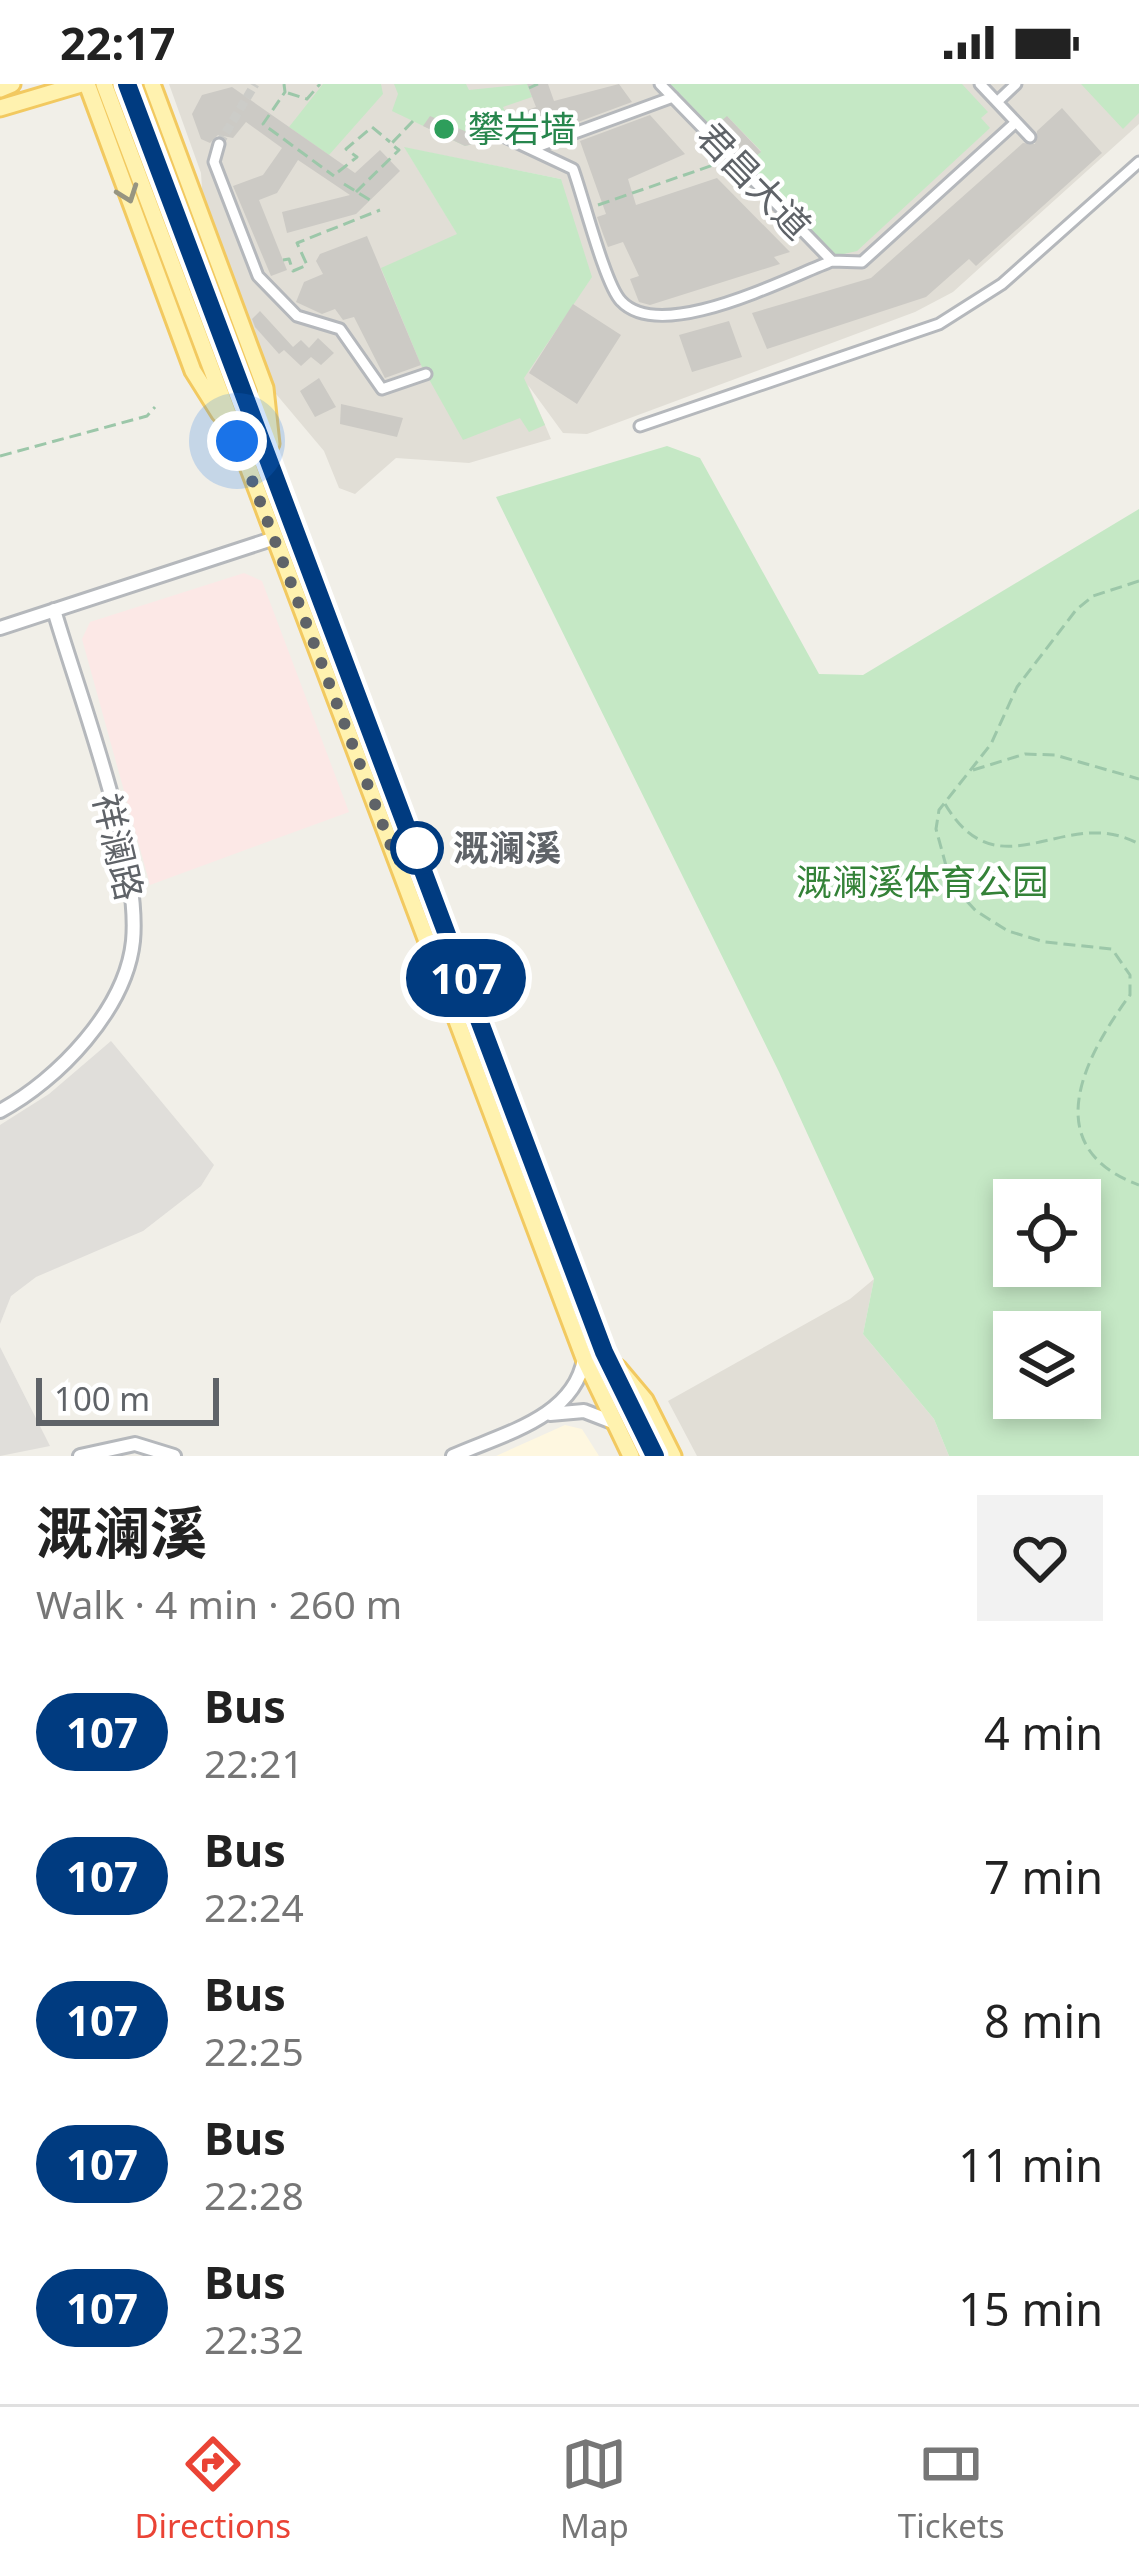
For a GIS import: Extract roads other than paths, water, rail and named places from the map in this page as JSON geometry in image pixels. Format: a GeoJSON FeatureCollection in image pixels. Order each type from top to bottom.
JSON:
{"type":"FeatureCollection","features":[{"type":"Feature","properties":{"kind":"main road"},"geometry":{"type":"LineString","coordinates":[[0,88],[12,84]]}},
{"type":"Feature","properties":{"kind":"main road"},"geometry":{"type":"LineString","coordinates":[[0,108],[84,84],[194,371],[237,441]]}},
{"type":"Feature","properties":{"kind":"main road"},"geometry":{"type":"LineString","coordinates":[[104,84],[584,1358],[631,1456]]}},
{"type":"Feature","properties":{"kind":"main road"},"geometry":{"type":"LineString","coordinates":[[127,84],[604,1352],[655,1456]]}},
{"type":"Feature","properties":{"kind":"main road"},"geometry":{"type":"LineString","coordinates":[[152,84],[266,388],[273,465]]}},
{"type":"Feature","properties":{"kind":"main road"},"geometry":{"type":"LineString","coordinates":[[604,1352],[645,1400],[673,1456]]}},
{"type":"Feature","properties":{"kind":"main road"},"geometry":{"type":"LineString","coordinates":[[614,1423],[618,1456]]}},
{"type":"Feature","properties":{"kind":"street","name":"君昌大道"},"geometry":{"type":"LineString","coordinates":[[660,84],[832,261],[862,262],[1016,122]]}},
{"type":"Feature","properties":{"kind":"street"},"geometry":{"type":"LineString","coordinates":[[980,84],[1030,137]]}},
{"type":"Feature","properties":{"kind":"street"},"geometry":{"type":"LineString","coordinates":[[997,102],[1016,84]]}},
{"type":"Feature","properties":{"kind":"street"},"geometry":{"type":"LineString","coordinates":[[531,149],[673,97]]}},
{"type":"Feature","properties":{"kind":"street"},"geometry":{"type":"LineString","coordinates":[[503,136],[574,169],[617,299],[640,316],[688,315],[832,261]]}},
{"type":"Feature","properties":{"kind":"street"},"geometry":{"type":"LineString","coordinates":[[219,144],[214,162],[258,276],[297,316],[340,329],[382,388],[426,374]]}},
{"type":"Feature","properties":{"kind":"street"},"geometry":{"type":"LineString","coordinates":[[640,426],[939,324],[1002,284],[1139,162]]}},
{"type":"Feature","properties":{"kind":"street"},"geometry":{"type":"LineString","coordinates":[[0,628],[275,538]]}},
{"type":"Feature","properties":{"kind":"street","name":"祥澜路"},"geometry":{"type":"LineString","coordinates":[[0,1111],[61,1063],[95,1027],[119,988],[133,945],[127,862],[54,610]]}},
{"type":"Feature","properties":{"kind":"street"},"geometry":{"type":"LineString","coordinates":[[453,1456],[543,1415],[576,1388],[584,1358]]}},
{"type":"Feature","properties":{"kind":"street"},"geometry":{"type":"LineString","coordinates":[[543,1415],[584,1411],[614,1423]]}},
{"type":"Feature","properties":{"kind":"street"},"geometry":{"type":"LineString","coordinates":[[80,1456],[135,1444],[174,1456]]}},
{"type":"Feature","properties":{"kind":"tunnel"},"geometry":{"type":"LineString","coordinates":[[219,144],[255,84]]}},
{"type":"Feature","properties":{"kind":"place","name":"攀岩墙"},"geometry":{"type":"Point","coordinates":[444,129]}},
{"type":"Feature","properties":{"kind":"place","name":"溉澜溪"},"geometry":{"type":"Point","coordinates":[417,848]}},
{"type":"Feature","properties":{"kind":"park label","name":"溉澜溪体育公园"},"geometry":{"type":"Point","coordinates":[922,882]}}]}
